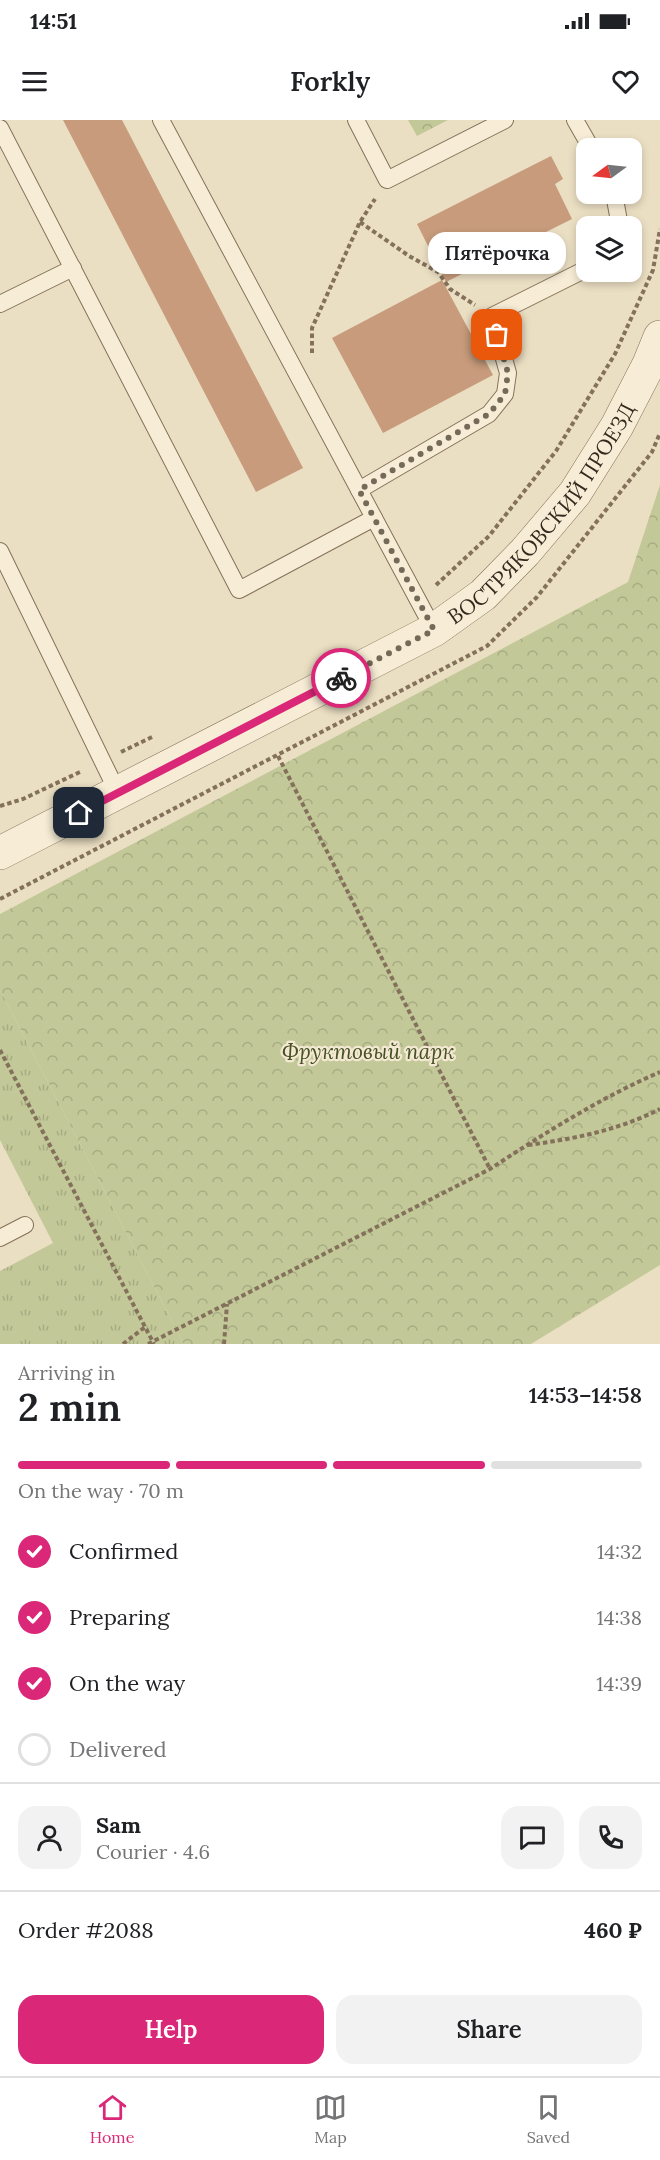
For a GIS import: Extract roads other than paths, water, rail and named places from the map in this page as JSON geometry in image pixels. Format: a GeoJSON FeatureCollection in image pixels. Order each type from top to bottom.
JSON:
{"type":"FeatureCollection","features":[{"type":"Feature","properties":{"kind":"street","name":"ВОСТРЯКОВСКИЙ ПРОЕЗД"},"geometry":{"type":"LineString","coordinates":[[0,853],[434,630],[483,595],[525,552],[575,493],[617,426],[650,364],[660,337]]}},
{"type":"Feature","properties":{"kind":"lane"},"geometry":{"type":"LineString","coordinates":[[161,120],[434,630]]}},
{"type":"Feature","properties":{"kind":"lane"},"geometry":{"type":"LineString","coordinates":[[356,120],[387,180],[504,120]]}},
{"type":"Feature","properties":{"kind":"lane"},"geometry":{"type":"LineString","coordinates":[[575,120],[585,138]]}},
{"type":"Feature","properties":{"kind":"lane"},"geometry":{"type":"LineString","coordinates":[[0,128],[239,590],[374,518]]}},
{"type":"Feature","properties":{"kind":"lane"},"geometry":{"type":"LineString","coordinates":[[0,304],[73,268]]}},
{"type":"Feature","properties":{"kind":"lane"},"geometry":{"type":"LineString","coordinates":[[359,490],[489,414],[505,394],[508,373],[492,316],[576,274]]}},
{"type":"Feature","properties":{"kind":"lane"},"geometry":{"type":"LineString","coordinates":[[0,551],[118,793]]}},
{"type":"Feature","properties":{"kind":"lane"},"geometry":{"type":"LineString","coordinates":[[0,1238],[25,1225]]}},
{"type":"Feature","properties":{"kind":"place","name":"Пятёрочка"},"geometry":{"type":"Point","coordinates":[497,335]}},
{"type":"Feature","properties":{"kind":"park label","name":"Фруктовый парк"},"geometry":{"type":"Point","coordinates":[368,1051]}}]}
